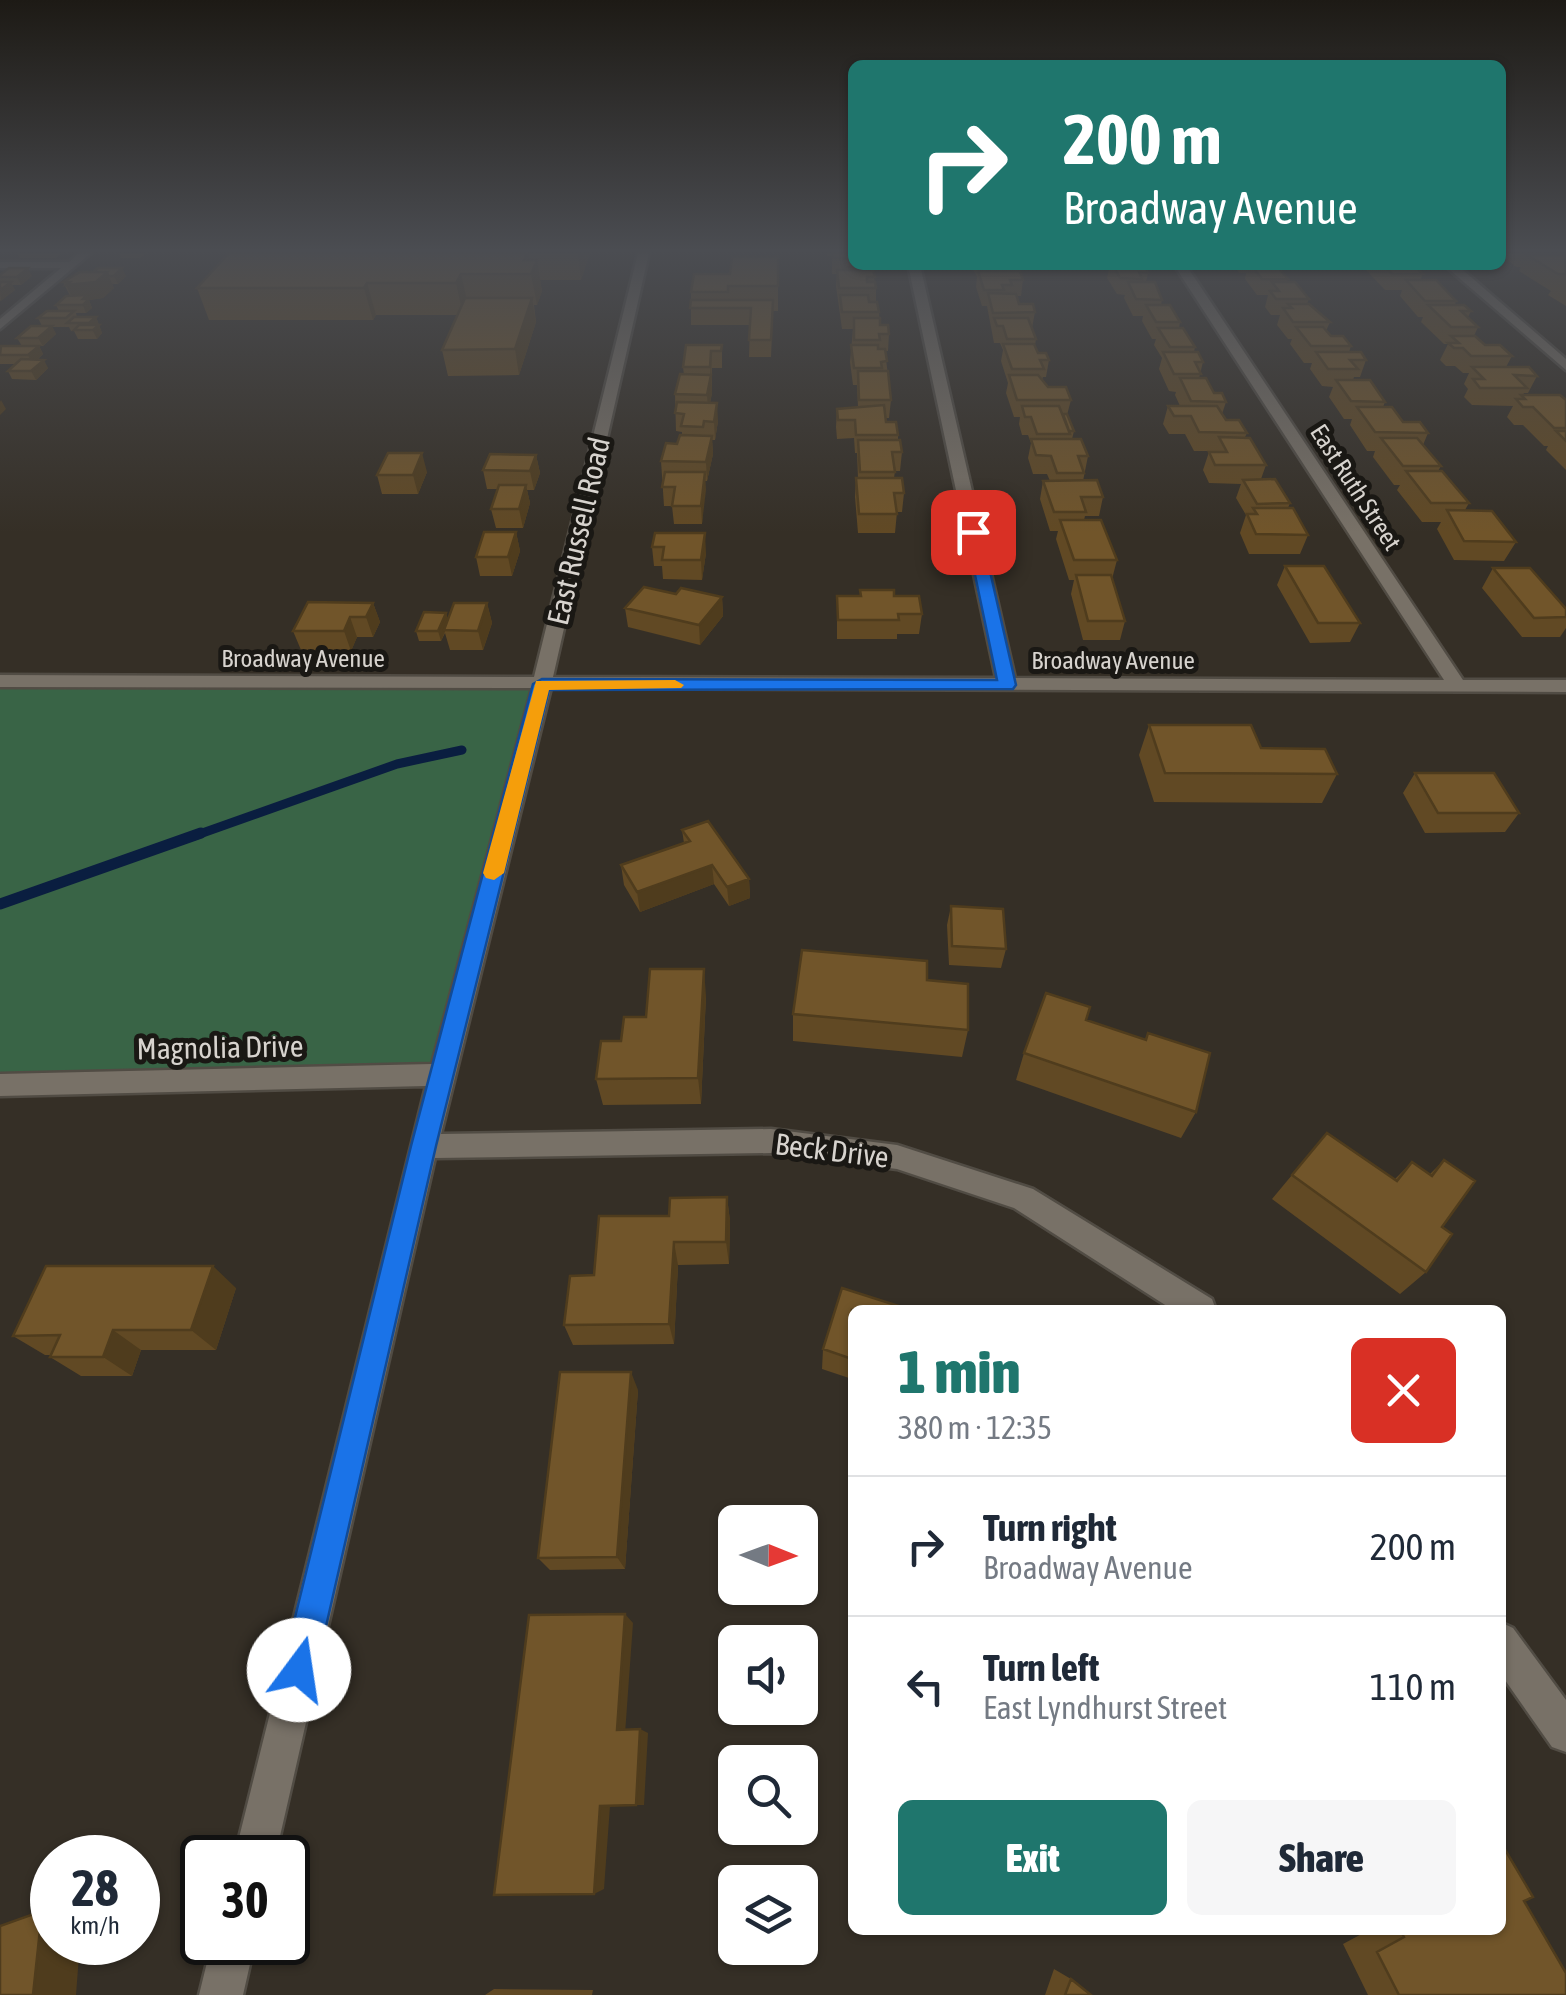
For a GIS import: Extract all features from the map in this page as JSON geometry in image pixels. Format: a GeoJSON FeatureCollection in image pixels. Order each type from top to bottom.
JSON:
{"type":"FeatureCollection","features":[{"type":"Feature","properties":{"kind":"street","name":"East Russell Road"},"geometry":{"type":"LineString","coordinates":[[259,1835],[424,1146],[542,684],[622,346]]}},
{"type":"Feature","properties":{"kind":"street"},"geometry":{"type":"LineString","coordinates":[[932,346],[1007,685]]}},
{"type":"Feature","properties":{"kind":"street","name":"East Ruth Street"},"geometry":{"type":"LineString","coordinates":[[1233,346],[1458,687]]}},
{"type":"Feature","properties":{"kind":"street"},"geometry":{"type":"LineString","coordinates":[[1543,346],[1566,366]]}},
{"type":"Feature","properties":{"kind":"street","name":"Broadway Avenue"},"geometry":{"type":"LineString","coordinates":[[0,680],[1566,686]]}},
{"type":"Feature","properties":{"kind":"street","name":"Magnolia Drive"},"geometry":{"type":"LineString","coordinates":[[0,1085],[442,1075]]}},
{"type":"Feature","properties":{"kind":"street","name":"Beck Drive"},"geometry":{"type":"LineString","coordinates":[[424,1146],[771,1141],[897,1157],[1023,1198],[1194,1305]]}},
{"type":"Feature","properties":{"kind":"street"},"geometry":{"type":"LineString","coordinates":[[1506,1649],[1566,1733]]}},
{"type":"Feature","properties":{"kind":"street"},"geometry":{"type":"LineString","coordinates":[[222,1995],[229,1965]]}},
{"type":"Feature","properties":{"kind":"green space"},"geometry":{"type":"Polygon","coordinates":[[[0,681],[542,685],[442,1075],[0,1085],[0,681]]]}},
{"type":"Feature","properties":{"kind":"building"},"geometry":{"type":"Polygon","coordinates":[[[1,346],[39,346],[28,355],[0,355],[1,346]]]}},
{"type":"Feature","properties":{"kind":"building"},"geometry":{"type":"Polygon","coordinates":[[[444,346],[516,346],[515,349],[442,350],[444,346]]]}},
{"type":"Feature","properties":{"kind":"building"},"geometry":{"type":"Polygon","coordinates":[[[686,346],[722,346],[721,351],[711,351],[710,367],[683,367],[686,346]]]}},
{"type":"Feature","properties":{"kind":"building"},"geometry":{"type":"Polygon","coordinates":[[[851,346],[885,349],[887,361],[881,362],[882,368],[854,368],[851,346]]]}},
{"type":"Feature","properties":{"kind":"building"},"geometry":{"type":"Polygon","coordinates":[[[1004,346],[1035,346],[1049,360],[1040,360],[1044,369],[1012,369],[1004,346]]]}},
{"type":"Feature","properties":{"kind":"building"},"geometry":{"type":"Polygon","coordinates":[[[1501,346],[1512,356],[1471,356],[1463,348],[1454,348],[1501,346]]]}},
{"type":"Feature","properties":{"kind":"building"},"geometry":{"type":"Polygon","coordinates":[[[1163,352],[1198,352],[1203,362],[1195,362],[1201,374],[1174,374],[1163,352]]]}},
{"type":"Feature","properties":{"kind":"building"},"geometry":{"type":"Polygon","coordinates":[[[1316,352],[1361,352],[1366,360],[1350,360],[1358,369],[1328,369],[1316,352]]]}},
{"type":"Feature","properties":{"kind":"building"},"geometry":{"type":"Polygon","coordinates":[[[21,359],[44,360],[31,371],[8,371],[21,359]]]}},
{"type":"Feature","properties":{"kind":"building"},"geometry":{"type":"Polygon","coordinates":[[[1472,367],[1529,367],[1537,376],[1514,375],[1527,388],[1480,388],[1473,379],[1484,379],[1472,367]]]}},
{"type":"Feature","properties":{"kind":"building"},"geometry":{"type":"Polygon","coordinates":[[[858,371],[888,371],[891,400],[859,400],[858,371]]]}},
{"type":"Feature","properties":{"kind":"building"},"geometry":{"type":"Polygon","coordinates":[[[680,374],[711,375],[707,395],[675,394],[680,374]]]}},
{"type":"Feature","properties":{"kind":"building"},"geometry":{"type":"Polygon","coordinates":[[[1009,375],[1038,375],[1048,387],[1066,387],[1071,400],[1017,400],[1009,375]]]}},
{"type":"Feature","properties":{"kind":"building"},"geometry":{"type":"Polygon","coordinates":[[[1180,378],[1206,378],[1214,393],[1222,393],[1226,402],[1191,401],[1180,378]]]}},
{"type":"Feature","properties":{"kind":"building"},"geometry":{"type":"Polygon","coordinates":[[[1336,380],[1370,380],[1385,402],[1351,401],[1336,380]]]}},
{"type":"Feature","properties":{"kind":"building"},"geometry":{"type":"Polygon","coordinates":[[[1521,395],[1560,395],[1566,400],[1566,428],[1554,428],[1533,407],[1523,407],[1516,399],[1525,399],[1521,395]]]}},
{"type":"Feature","properties":{"kind":"building"},"geometry":{"type":"Polygon","coordinates":[[[677,402],[717,403],[714,422],[704,421],[703,427],[681,426],[684,414],[675,413],[677,402]]]}},
{"type":"Feature","properties":{"kind":"building"},"geometry":{"type":"Polygon","coordinates":[[[884,405],[886,422],[896,422],[898,435],[856,435],[855,420],[838,420],[837,409],[884,405]]]}},
{"type":"Feature","properties":{"kind":"building"},"geometry":{"type":"Polygon","coordinates":[[[1022,406],[1059,406],[1070,434],[1037,434],[1022,406]]]}},
{"type":"Feature","properties":{"kind":"building"},"geometry":{"type":"Polygon","coordinates":[[[1168,406],[1217,406],[1226,420],[1239,420],[1247,433],[1199,432],[1191,416],[1174,416],[1168,406]]]}},
{"type":"Feature","properties":{"kind":"building"},"geometry":{"type":"Polygon","coordinates":[[[1357,407],[1392,407],[1403,422],[1420,422],[1428,433],[1375,432],[1357,407]]]}},
{"type":"Feature","properties":{"kind":"building"},"geometry":{"type":"Polygon","coordinates":[[[1063,414],[1067,414],[1074,431],[1069,431],[1063,414]]]}},
{"type":"Feature","properties":{"kind":"building"},"geometry":{"type":"Polygon","coordinates":[[[680,435],[712,436],[706,462],[661,461],[666,443],[677,444],[680,435]]]}},
{"type":"Feature","properties":{"kind":"building"},"geometry":{"type":"Polygon","coordinates":[[[1219,437],[1250,438],[1266,465],[1215,465],[1209,452],[1227,452],[1219,437]]]}},
{"type":"Feature","properties":{"kind":"building"},"geometry":{"type":"Polygon","coordinates":[[[1381,438],[1417,438],[1441,466],[1403,466],[1381,438]]]}},
{"type":"Feature","properties":{"kind":"building"},"geometry":{"type":"Polygon","coordinates":[[[1031,439],[1081,439],[1088,456],[1078,456],[1084,473],[1057,473],[1051,456],[1036,455],[1031,439]]]}},
{"type":"Feature","properties":{"kind":"building"},"geometry":{"type":"Polygon","coordinates":[[[858,440],[900,440],[902,452],[892,452],[895,472],[860,472],[858,440]]]}},
{"type":"Feature","properties":{"kind":"building"},"geometry":{"type":"Polygon","coordinates":[[[388,453],[422,453],[413,475],[377,475],[388,453]]]}},
{"type":"Feature","properties":{"kind":"building"},"geometry":{"type":"Polygon","coordinates":[[[490,454],[536,455],[530,471],[483,470],[490,454]]]}},
{"type":"Feature","properties":{"kind":"building"},"geometry":{"type":"Polygon","coordinates":[[[1406,471],[1442,471],[1469,503],[1431,503],[1406,471]]]}},
{"type":"Feature","properties":{"kind":"building"},"geometry":{"type":"Polygon","coordinates":[[[665,472],[705,472],[701,506],[672,506],[675,487],[662,487],[665,472]]]}},
{"type":"Feature","properties":{"kind":"building"},"geometry":{"type":"Polygon","coordinates":[[[856,478],[902,478],[904,493],[894,493],[897,514],[859,514],[856,478]]]}},
{"type":"Feature","properties":{"kind":"building"},"geometry":{"type":"Polygon","coordinates":[[[1275,479],[1290,503],[1257,504],[1243,480],[1275,479]]]}},
{"type":"Feature","properties":{"kind":"building"},"geometry":{"type":"Polygon","coordinates":[[[1097,480],[1103,497],[1081,497],[1086,512],[1054,512],[1043,481],[1097,480]]]}},
{"type":"Feature","properties":{"kind":"building"},"geometry":{"type":"Polygon","coordinates":[[[499,485],[526,485],[519,509],[491,509],[499,485]]]}},
{"type":"Feature","properties":{"kind":"building"},"geometry":{"type":"Polygon","coordinates":[[[1253,508],[1293,508],[1308,535],[1256,534],[1247,514],[1257,514],[1253,508]]]}},
{"type":"Feature","properties":{"kind":"building"},"geometry":{"type":"Polygon","coordinates":[[[1447,510],[1492,511],[1516,542],[1464,541],[1447,510]]]}},
{"type":"Feature","properties":{"kind":"building"},"geometry":{"type":"Polygon","coordinates":[[[1060,520],[1101,520],[1117,560],[1074,560],[1060,520]]]}},
{"type":"Feature","properties":{"kind":"building"},"geometry":{"type":"Polygon","coordinates":[[[484,532],[516,532],[508,557],[476,557],[484,532]]]}},
{"type":"Feature","properties":{"kind":"building"},"geometry":{"type":"Polygon","coordinates":[[[655,533],[705,533],[701,560],[662,560],[664,547],[652,547],[655,533]]]}},
{"type":"Feature","properties":{"kind":"building"},"geometry":{"type":"Polygon","coordinates":[[[1285,566],[1324,566],[1360,623],[1318,623],[1285,566]]]}},
{"type":"Feature","properties":{"kind":"building"},"geometry":{"type":"Polygon","coordinates":[[[1493,568],[1530,568],[1566,609],[1566,617],[1534,618],[1493,568]]]}},
{"type":"Feature","properties":{"kind":"building"},"geometry":{"type":"Polygon","coordinates":[[[1076,575],[1111,575],[1125,621],[1088,621],[1076,575]]]}},
{"type":"Feature","properties":{"kind":"building"},"geometry":{"type":"Polygon","coordinates":[[[644,587],[676,594],[681,588],[722,597],[699,625],[625,608],[644,587]]]}},
{"type":"Feature","properties":{"kind":"building"},"geometry":{"type":"Polygon","coordinates":[[[860,590],[894,590],[894,596],[919,596],[922,614],[898,614],[899,620],[838,620],[837,596],[861,596],[860,590]]]}},
{"type":"Feature","properties":{"kind":"building"},"geometry":{"type":"Polygon","coordinates":[[[308,602],[373,603],[366,617],[350,617],[344,631],[293,631],[308,602]]]}},
{"type":"Feature","properties":{"kind":"building"},"geometry":{"type":"Polygon","coordinates":[[[454,603],[487,603],[478,631],[444,630],[454,603]]]}},
{"type":"Feature","properties":{"kind":"building"},"geometry":{"type":"Polygon","coordinates":[[[424,612],[446,613],[438,631],[416,631],[424,612]]]}},
{"type":"Feature","properties":{"kind":"building"},"geometry":{"type":"Polygon","coordinates":[[[1149,725],[1251,725],[1261,748],[1325,749],[1337,774],[1165,773],[1149,725]]]}},
{"type":"Feature","properties":{"kind":"building"},"geometry":{"type":"Polygon","coordinates":[[[1415,773],[1494,773],[1519,813],[1438,813],[1415,773]]]}},
{"type":"Feature","properties":{"kind":"building"},"geometry":{"type":"Polygon","coordinates":[[[708,821],[749,879],[727,887],[712,865],[637,892],[621,865],[690,841],[682,830],[708,821]]]}},
{"type":"Feature","properties":{"kind":"building"},"geometry":{"type":"Polygon","coordinates":[[[951,906],[1003,909],[1006,949],[952,946],[951,906]]]}},
{"type":"Feature","properties":{"kind":"building"},"geometry":{"type":"Polygon","coordinates":[[[802,950],[927,961],[927,980],[968,984],[968,1030],[793,1014],[802,950]]]}},
{"type":"Feature","properties":{"kind":"building"},"geometry":{"type":"Polygon","coordinates":[[[650,969],[704,969],[698,1078],[596,1079],[601,1041],[621,1041],[624,1017],[646,1017],[650,969]]]}},
{"type":"Feature","properties":{"kind":"building"},"geometry":{"type":"Polygon","coordinates":[[[1046,993],[1090,1007],[1086,1020],[1146,1040],[1148,1033],[1210,1053],[1196,1112],[1024,1053],[1046,993]]]}},
{"type":"Feature","properties":{"kind":"building"},"geometry":{"type":"Polygon","coordinates":[[[1327,1133],[1397,1181],[1412,1162],[1432,1176],[1444,1160],[1475,1181],[1442,1227],[1452,1234],[1426,1272],[1292,1175],[1327,1133]]]}},
{"type":"Feature","properties":{"kind":"building"},"geometry":{"type":"Polygon","coordinates":[[[727,1197],[726,1242],[674,1242],[669,1324],[564,1325],[570,1276],[594,1275],[599,1216],[669,1216],[670,1198],[727,1197]]]}},
{"type":"Feature","properties":{"kind":"building"},"geometry":{"type":"Polygon","coordinates":[[[46,1266],[213,1266],[191,1330],[113,1330],[103,1357],[50,1357],[60,1335],[13,1336],[46,1266]]]}},
{"type":"Feature","properties":{"kind":"building"},"geometry":{"type":"Polygon","coordinates":[[[842,1288],[895,1305],[848,1305],[848,1358],[823,1349],[842,1288]]]}},
{"type":"Feature","properties":{"kind":"building"},"geometry":{"type":"Polygon","coordinates":[[[560,1372],[631,1372],[617,1557],[538,1558],[560,1372]]]}},
{"type":"Feature","properties":{"kind":"building"},"geometry":{"type":"Polygon","coordinates":[[[625,1614],[617,1730],[640,1729],[636,1805],[600,1806],[594,1894],[494,1895],[529,1615],[625,1614]]]}},
{"type":"Feature","properties":{"kind":"building"},"geometry":{"type":"Polygon","coordinates":[[[1506,1851],[1533,1897],[1524,1901],[1566,1973],[1566,1995],[1399,1995],[1377,1952],[1404,1937],[1506,1935],[1506,1851]]]}},
{"type":"Feature","properties":{"kind":"building"},"geometry":{"type":"Polygon","coordinates":[[[30,1915],[30,1965],[36,1965],[33,1995],[0,1995],[0,1926],[30,1915]]]}},
{"type":"Feature","properties":{"kind":"building"},"geometry":{"type":"Polygon","coordinates":[[[1071,1979],[1091,1995],[1065,1995],[1071,1979]]]}},
{"type":"Feature","properties":{"kind":"waterway"},"geometry":{"type":"LineString","coordinates":[[194,836],[397,764],[462,750]]}},
{"type":"Feature","properties":{"kind":"waterway"},"geometry":{"type":"LineString","coordinates":[[0,904],[201,833]]}},
{"type":"Feature","properties":{"kind":"slow traffic"},"geometry":{"type":"LineString","coordinates":[[494,873],[542,684],[675,685]]}},
{"type":"Feature","properties":{"kind":"route"},"geometry":{"type":"LineString","coordinates":[[299,1670],[424,1146],[542,684],[1007,685],[973,532]]}}]}
